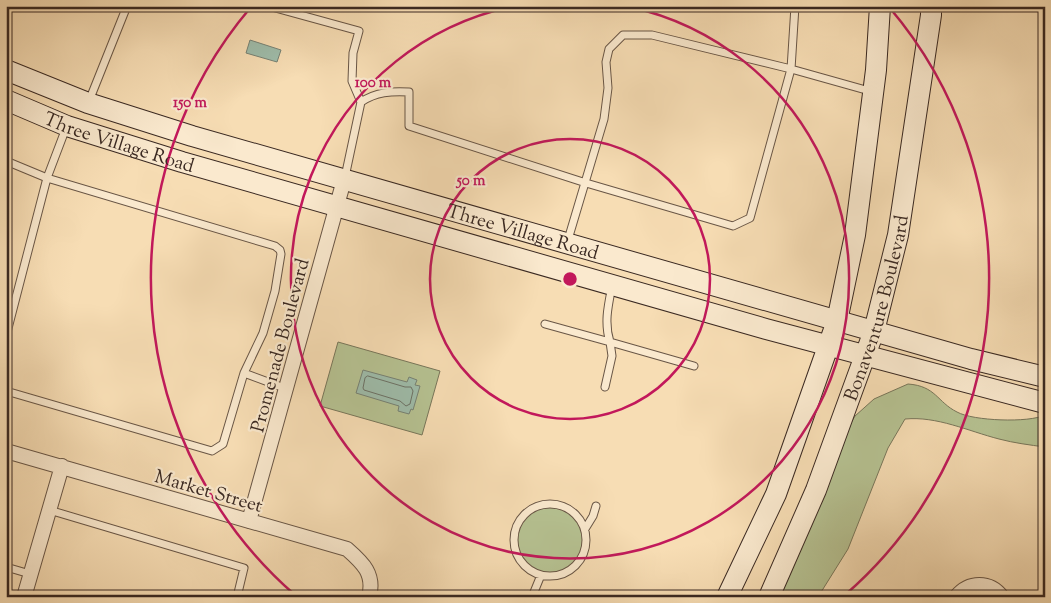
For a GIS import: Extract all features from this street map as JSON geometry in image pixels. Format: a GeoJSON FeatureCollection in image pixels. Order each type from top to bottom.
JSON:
{"type":"FeatureCollection","features":[{"type":"Feature","properties":{"kind":"street","name":"Bonaventure Boulevard"},"geometry":{"type":"LineString","coordinates":[[727,597],[776,494],[837,320],[855,235],[873,92],[880,6]]}},
{"type":"Feature","properties":{"kind":"street","name":"Bonaventure Boulevard"},"geometry":{"type":"LineString","coordinates":[[769,597],[816,490],[874,331],[898,235],[930,25],[931,6]]}},
{"type":"Feature","properties":{"kind":"street","name":"Three Village Road"},"geometry":{"type":"LineString","coordinates":[[6,70],[88,102],[192,136],[971,359],[1045,377]]}},
{"type":"Feature","properties":{"kind":"street","name":"Three Village Road"},"geometry":{"type":"LineString","coordinates":[[6,100],[67,126],[182,162],[828,346],[1045,403]]}},
{"type":"Feature","properties":{"kind":"street","name":"Promenade Boulevard"},"geometry":{"type":"LineString","coordinates":[[250,521],[344,180]]}},
{"type":"Feature","properties":{"kind":"street","name":"Market Street"},"geometry":{"type":"LineString","coordinates":[[6,451],[347,549],[361,561],[369,574],[372,586],[369,597]]}},
{"type":"Feature","properties":{"kind":"street"},"geometry":{"type":"LineString","coordinates":[[24,597],[62,466]]}},
{"type":"Feature","properties":{"kind":"street"},"geometry":{"type":"LineString","coordinates":[[956,597],[961,591],[978,584],[995,589],[1002,597]]}},
{"type":"Feature","properties":{"kind":"lane"},"geometry":{"type":"LineString","coordinates":[[88,102],[127,6]]}},
{"type":"Feature","properties":{"kind":"lane"},"geometry":{"type":"LineString","coordinates":[[268,6],[359,32],[353,53],[352,81],[361,102],[344,180]]}},
{"type":"Feature","properties":{"kind":"lane"},"geometry":{"type":"LineString","coordinates":[[361,102],[371,96],[392,91],[409,92],[409,126],[586,183],[733,226],[750,218],[791,69],[795,6]]}},
{"type":"Feature","properties":{"kind":"lane"},"geometry":{"type":"LineString","coordinates":[[567,243],[604,119],[608,88],[606,62],[609,49],[623,35],[652,35],[791,69],[873,92]]}},
{"type":"Feature","properties":{"kind":"lane"},"geometry":{"type":"LineString","coordinates":[[6,336],[47,178],[67,126]]}},
{"type":"Feature","properties":{"kind":"lane"},"geometry":{"type":"LineString","coordinates":[[6,161],[47,178],[275,246],[280,250],[281,254],[275,290],[263,334],[244,373],[223,444],[212,451],[6,391]]}},
{"type":"Feature","properties":{"kind":"lane"},"geometry":{"type":"LineString","coordinates":[[605,387],[612,356],[606,331],[606,321],[612,285]]}},
{"type":"Feature","properties":{"kind":"lane"},"geometry":{"type":"LineString","coordinates":[[544,324],[694,366]]}},
{"type":"Feature","properties":{"kind":"lane"},"geometry":{"type":"LineString","coordinates":[[244,373],[287,389]]}},
{"type":"Feature","properties":{"kind":"lane"},"geometry":{"type":"LineString","coordinates":[[539,505],[560,505],[571,510],[585,530],[584,553],[579,562],[562,574],[552,576],[541,575],[530,570],[521,561],[516,550],[514,538],[517,526],[530,510],[539,505]]}},
{"type":"Feature","properties":{"kind":"lane"},"geometry":{"type":"LineString","coordinates":[[585,530],[596,506]]}},
{"type":"Feature","properties":{"kind":"lane"},"geometry":{"type":"LineString","coordinates":[[49,510],[244,568],[237,597]]}},
{"type":"Feature","properties":{"kind":"lane"},"geometry":{"type":"LineString","coordinates":[[6,568],[30,574]]}},
{"type":"Feature","properties":{"kind":"lane"},"geometry":{"type":"LineString","coordinates":[[532,597],[541,575]]}},
{"type":"Feature","properties":{"kind":"green space"},"geometry":{"type":"Polygon","coordinates":[[[338,342],[440,371],[422,435],[320,406],[338,342]]]}},
{"type":"Feature","properties":{"kind":"green space"},"geometry":{"type":"Polygon","coordinates":[[[908,384],[917,385],[931,391],[950,408],[965,415],[988,419],[1014,420],[1037,418],[1045,415],[1045,447],[987,436],[941,422],[905,419],[888,448],[848,549],[818,597],[773,597],[838,445],[855,416],[874,399],[908,384]]]}},
{"type":"Feature","properties":{"kind":"green space"},"geometry":{"type":"Polygon","coordinates":[[[550,504],[570,510],[580,520],[586,540],[580,560],[570,570],[550,576],[530,570],[520,560],[514,540],[520,520],[530,510],[550,504]]]}},
{"type":"Feature","properties":{"kind":"water"},"geometry":{"type":"Polygon","coordinates":[[[250,40],[281,50],[277,62],[246,53],[250,40]]]}},
{"type":"Feature","properties":{"kind":"water"},"geometry":{"type":"Polygon","coordinates":[[[363,370],[407,382],[409,377],[417,380],[415,385],[420,386],[413,410],[411,409],[409,414],[398,411],[399,406],[356,393],[363,370]]]}}]}
